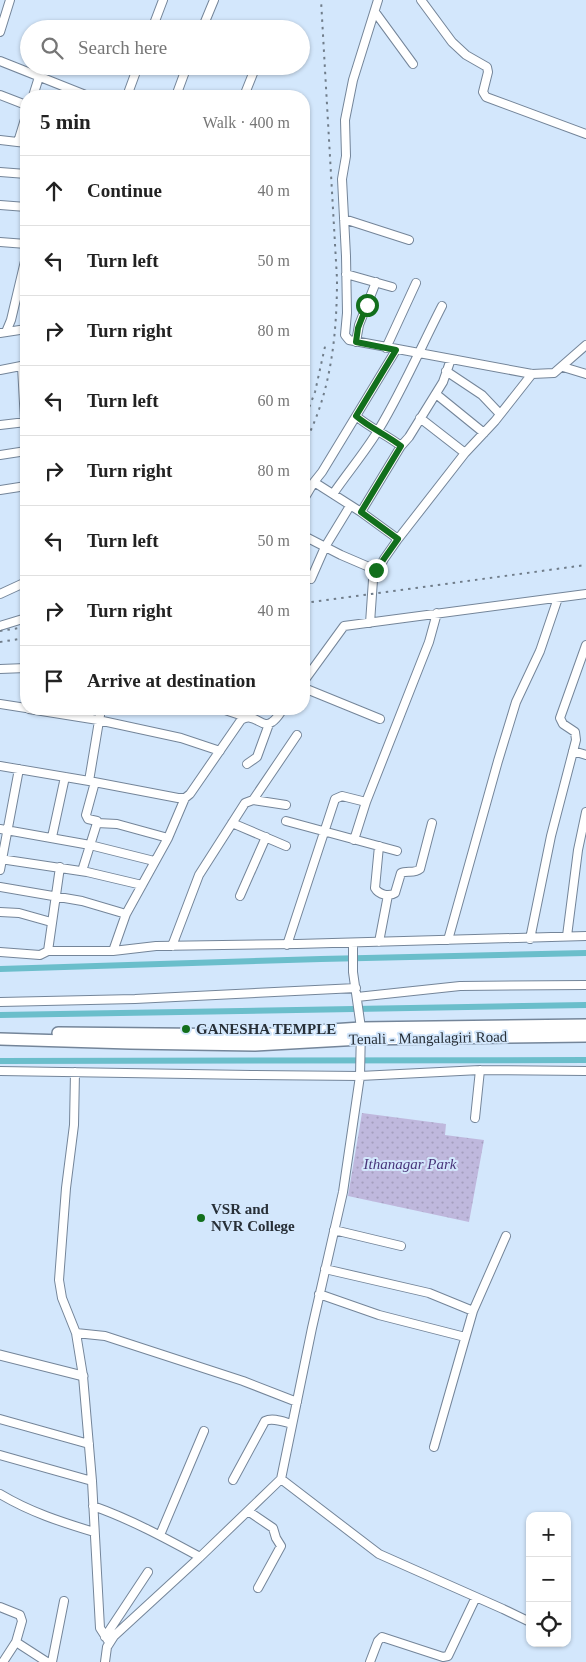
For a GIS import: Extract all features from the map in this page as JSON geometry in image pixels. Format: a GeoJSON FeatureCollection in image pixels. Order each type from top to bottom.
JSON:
{"type":"FeatureCollection","features":[{"type":"Feature","properties":{"kind":"main road","name":"Tenali - Mangalagiri Road"},"geometry":{"type":"LineString","coordinates":[[0,1032],[256,1035],[586,1026]]}},
{"type":"Feature","properties":{"kind":"main road","name":"Tenali - Mangalagiri Road"},"geometry":{"type":"LineString","coordinates":[[0,1039],[255,1045],[360,1033],[586,1036]]}},
{"type":"Feature","properties":{"kind":"street"},"geometry":{"type":"LineString","coordinates":[[0,32],[10,0]]}},
{"type":"Feature","properties":{"kind":"street"},"geometry":{"type":"LineString","coordinates":[[155,20],[163,0]]}},
{"type":"Feature","properties":{"kind":"street"},"geometry":{"type":"LineString","coordinates":[[206,20],[214,0]]}},
{"type":"Feature","properties":{"kind":"street"},"geometry":{"type":"LineString","coordinates":[[378,0],[346,108],[346,156],[342,179],[347,314],[345,335],[348,339],[356,342],[532,374],[554,372],[563,367],[586,345]]}},
{"type":"Feature","properties":{"kind":"street"},"geometry":{"type":"LineString","coordinates":[[421,0],[452,42],[466,55],[487,67],[488,72],[482,92],[486,97],[586,134]]}},
{"type":"Feature","properties":{"kind":"street"},"geometry":{"type":"LineString","coordinates":[[374,12],[413,64]]}},
{"type":"Feature","properties":{"kind":"street"},"geometry":{"type":"LineString","coordinates":[[0,61],[20,69]]}},
{"type":"Feature","properties":{"kind":"street"},"geometry":{"type":"LineString","coordinates":[[34,75],[72,90]]}},
{"type":"Feature","properties":{"kind":"street"},"geometry":{"type":"LineString","coordinates":[[129,90],[135,75]]}},
{"type":"Feature","properties":{"kind":"street"},"geometry":{"type":"LineString","coordinates":[[178,90],[184,75]]}},
{"type":"Feature","properties":{"kind":"street"},"geometry":{"type":"LineString","coordinates":[[246,90],[251,75]]}},
{"type":"Feature","properties":{"kind":"street"},"geometry":{"type":"LineString","coordinates":[[34,90],[39,77]]}},
{"type":"Feature","properties":{"kind":"street"},"geometry":{"type":"LineString","coordinates":[[0,95],[20,103]]}},
{"type":"Feature","properties":{"kind":"street"},"geometry":{"type":"LineString","coordinates":[[0,140],[20,143]]}},
{"type":"Feature","properties":{"kind":"street"},"geometry":{"type":"LineString","coordinates":[[0,172],[20,174]]}},
{"type":"Feature","properties":{"kind":"street"},"geometry":{"type":"LineString","coordinates":[[0,205],[20,207]]}},
{"type":"Feature","properties":{"kind":"street"},"geometry":{"type":"LineString","coordinates":[[344,219],[409,240]]}},
{"type":"Feature","properties":{"kind":"street"},"geometry":{"type":"LineString","coordinates":[[0,242],[20,244]]}},
{"type":"Feature","properties":{"kind":"street"},"geometry":{"type":"LineString","coordinates":[[346,274],[392,287]]}},
{"type":"Feature","properties":{"kind":"street"},"geometry":{"type":"LineString","coordinates":[[20,277],[3,332],[20,331]]}},
{"type":"Feature","properties":{"kind":"street"},"geometry":{"type":"LineString","coordinates":[[356,342],[359,325],[376,282]]}},
{"type":"Feature","properties":{"kind":"street"},"geometry":{"type":"LineString","coordinates":[[386,348],[416,283]]}},
{"type":"Feature","properties":{"kind":"street"},"geometry":{"type":"LineString","coordinates":[[333,494],[378,431],[408,377],[442,306]]}},
{"type":"Feature","properties":{"kind":"street"},"geometry":{"type":"LineString","coordinates":[[310,489],[396,350]]}},
{"type":"Feature","properties":{"kind":"street"},"geometry":{"type":"LineString","coordinates":[[361,512],[401,446],[444,382],[450,359]]}},
{"type":"Feature","properties":{"kind":"street"},"geometry":{"type":"LineString","coordinates":[[0,370],[20,367]]}},
{"type":"Feature","properties":{"kind":"street"},"geometry":{"type":"LineString","coordinates":[[563,367],[586,374]]}},
{"type":"Feature","properties":{"kind":"street"},"geometry":{"type":"LineString","coordinates":[[446,371],[482,395],[500,414]]}},
{"type":"Feature","properties":{"kind":"street"},"geometry":{"type":"LineString","coordinates":[[370,623],[373,580],[376,570],[465,454],[532,374]]}},
{"type":"Feature","properties":{"kind":"street"},"geometry":{"type":"LineString","coordinates":[[436,394],[484,433]]}},
{"type":"Feature","properties":{"kind":"street"},"geometry":{"type":"LineString","coordinates":[[356,416],[401,446]]}},
{"type":"Feature","properties":{"kind":"street"},"geometry":{"type":"LineString","coordinates":[[420,418],[465,454]]}},
{"type":"Feature","properties":{"kind":"street"},"geometry":{"type":"LineString","coordinates":[[0,424],[20,422]]}},
{"type":"Feature","properties":{"kind":"street"},"geometry":{"type":"LineString","coordinates":[[0,455],[20,452]]}},
{"type":"Feature","properties":{"kind":"street"},"geometry":{"type":"LineString","coordinates":[[314,482],[361,512],[398,539]]}},
{"type":"Feature","properties":{"kind":"street"},"geometry":{"type":"LineString","coordinates":[[0,490],[20,487]]}},
{"type":"Feature","properties":{"kind":"street"},"geometry":{"type":"LineString","coordinates":[[311,578],[325,547],[350,506]]}},
{"type":"Feature","properties":{"kind":"street"},"geometry":{"type":"LineString","coordinates":[[310,539],[376,570]]}},
{"type":"Feature","properties":{"kind":"street"},"geometry":{"type":"LineString","coordinates":[[0,594],[20,585]]}},
{"type":"Feature","properties":{"kind":"street"},"geometry":{"type":"LineString","coordinates":[[310,673],[344,626],[586,594]]}},
{"type":"Feature","properties":{"kind":"street"},"geometry":{"type":"LineString","coordinates":[[448,940],[516,702],[542,644],[558,598]]}},
{"type":"Feature","properties":{"kind":"street"},"geometry":{"type":"LineString","coordinates":[[354,840],[366,802],[429,642],[437,613]]}},
{"type":"Feature","properties":{"kind":"street"},"geometry":{"type":"LineString","coordinates":[[0,626],[20,620]]}},
{"type":"Feature","properties":{"kind":"street"},"geometry":{"type":"LineString","coordinates":[[530,938],[551,836],[574,751],[575,732],[563,724],[560,718],[586,645]]}},
{"type":"Feature","properties":{"kind":"street"},"geometry":{"type":"LineString","coordinates":[[0,669],[20,668]]}},
{"type":"Feature","properties":{"kind":"street"},"geometry":{"type":"LineString","coordinates":[[310,690],[380,719]]}},
{"type":"Feature","properties":{"kind":"street"},"geometry":{"type":"LineString","coordinates":[[0,704],[20,707]]}},
{"type":"Feature","properties":{"kind":"street"},"geometry":{"type":"LineString","coordinates":[[69,715],[181,738],[220,751]]}},
{"type":"Feature","properties":{"kind":"street"},"geometry":{"type":"LineString","coordinates":[[99,715],[86,816],[97,821],[97,823],[117,824],[168,838]]}},
{"type":"Feature","properties":{"kind":"street"},"geometry":{"type":"LineString","coordinates":[[240,715],[252,717],[262,723],[269,724]]}},
{"type":"Feature","properties":{"kind":"street"},"geometry":{"type":"LineString","coordinates":[[247,764],[257,757],[269,724],[278,715]]}},
{"type":"Feature","properties":{"kind":"street"},"geometry":{"type":"LineString","coordinates":[[113,951],[126,914],[168,838],[185,798],[190,794],[241,720],[246,717]]}},
{"type":"Feature","properties":{"kind":"street"},"geometry":{"type":"LineString","coordinates":[[253,800],[297,735]]}},
{"type":"Feature","properties":{"kind":"street"},"geometry":{"type":"LineString","coordinates":[[574,751],[586,755]]}},
{"type":"Feature","properties":{"kind":"street"},"geometry":{"type":"LineString","coordinates":[[0,766],[185,798]]}},
{"type":"Feature","properties":{"kind":"street"},"geometry":{"type":"LineString","coordinates":[[0,870],[3,829],[19,769]]}},
{"type":"Feature","properties":{"kind":"street"},"geometry":{"type":"LineString","coordinates":[[52,837],[65,777]]}},
{"type":"Feature","properties":{"kind":"street"},"geometry":{"type":"LineString","coordinates":[[287,944],[336,797],[342,796],[366,802]]}},
{"type":"Feature","properties":{"kind":"street"},"geometry":{"type":"LineString","coordinates":[[172,946],[198,875],[246,803],[253,800],[286,805]]}},
{"type":"Feature","properties":{"kind":"street"},"geometry":{"type":"LineString","coordinates":[[567,936],[578,850],[586,812]]}},
{"type":"Feature","properties":{"kind":"street"},"geometry":{"type":"LineString","coordinates":[[286,821],[398,851]]}},
{"type":"Feature","properties":{"kind":"street"},"geometry":{"type":"LineString","coordinates":[[82,871],[97,823]]}},
{"type":"Feature","properties":{"kind":"street"},"geometry":{"type":"LineString","coordinates":[[232,823],[286,846]]}},
{"type":"Feature","properties":{"kind":"street"},"geometry":{"type":"LineString","coordinates":[[379,846],[375,888],[380,893],[388,895],[395,893],[401,873],[414,872],[420,869],[432,823]]}},
{"type":"Feature","properties":{"kind":"street"},"geometry":{"type":"LineString","coordinates":[[3,829],[90,845],[154,861]]}},
{"type":"Feature","properties":{"kind":"street"},"geometry":{"type":"LineString","coordinates":[[240,896],[266,837]]}},
{"type":"Feature","properties":{"kind":"street"},"geometry":{"type":"LineString","coordinates":[[1,859],[82,871],[142,885]]}},
{"type":"Feature","properties":{"kind":"street"},"geometry":{"type":"LineString","coordinates":[[48,950],[60,867]]}},
{"type":"Feature","properties":{"kind":"street"},"geometry":{"type":"LineString","coordinates":[[0,887],[82,901],[126,914]]}},
{"type":"Feature","properties":{"kind":"street"},"geometry":{"type":"LineString","coordinates":[[378,942],[388,895]]}},
{"type":"Feature","properties":{"kind":"street"},"geometry":{"type":"LineString","coordinates":[[0,912],[19,914],[51,922]]}},
{"type":"Feature","properties":{"kind":"street"},"geometry":{"type":"LineString","coordinates":[[0,952],[40,955],[48,950],[113,951],[156,946],[353,943],[586,936]]}},
{"type":"Feature","properties":{"kind":"street"},"geometry":{"type":"LineString","coordinates":[[107,1639],[200,1557],[281,1479],[343,1192],[360,1072],[360,1033],[353,943]]}},
{"type":"Feature","properties":{"kind":"street"},"geometry":{"type":"LineString","coordinates":[[0,1002],[357,997],[460,986],[586,985]]}},
{"type":"Feature","properties":{"kind":"street"},"geometry":{"type":"LineString","coordinates":[[0,1070],[76,1072],[586,1071]]}},
{"type":"Feature","properties":{"kind":"street"},"geometry":{"type":"LineString","coordinates":[[474,1118],[480,1070]]}},
{"type":"Feature","properties":{"kind":"street"},"geometry":{"type":"LineString","coordinates":[[76,1072],[74,1125],[66,1188],[59,1280],[62,1298],[76,1333],[83,1376],[92,1481],[100,1628],[107,1639]]}},
{"type":"Feature","properties":{"kind":"street"},"geometry":{"type":"LineString","coordinates":[[334,1230],[401,1246]]}},
{"type":"Feature","properties":{"kind":"street"},"geometry":{"type":"LineString","coordinates":[[434,1447],[473,1311],[506,1236]]}},
{"type":"Feature","properties":{"kind":"street"},"geometry":{"type":"LineString","coordinates":[[325,1269],[429,1293],[473,1311]]}},
{"type":"Feature","properties":{"kind":"street"},"geometry":{"type":"LineString","coordinates":[[320,1294],[379,1315],[465,1337]]}},
{"type":"Feature","properties":{"kind":"street"},"geometry":{"type":"LineString","coordinates":[[76,1333],[105,1336],[243,1381],[297,1402]]}},
{"type":"Feature","properties":{"kind":"street"},"geometry":{"type":"LineString","coordinates":[[0,1354],[83,1376]]}},
{"type":"Feature","properties":{"kind":"street"},"geometry":{"type":"LineString","coordinates":[[0,1419],[89,1444]]}},
{"type":"Feature","properties":{"kind":"street"},"geometry":{"type":"LineString","coordinates":[[232,1480],[265,1421],[274,1419],[292,1424]]}},
{"type":"Feature","properties":{"kind":"street"},"geometry":{"type":"LineString","coordinates":[[160,1535],[204,1431]]}},
{"type":"Feature","properties":{"kind":"street"},"geometry":{"type":"LineString","coordinates":[[0,1455],[92,1481]]}},
{"type":"Feature","properties":{"kind":"street"},"geometry":{"type":"LineString","coordinates":[[281,1479],[378,1554],[526,1620]]}},
{"type":"Feature","properties":{"kind":"street"},"geometry":{"type":"LineString","coordinates":[[0,1494],[22,1507],[64,1524],[94,1532]]}},
{"type":"Feature","properties":{"kind":"street"},"geometry":{"type":"LineString","coordinates":[[93,1506],[160,1535],[200,1557]]}},
{"type":"Feature","properties":{"kind":"street"},"geometry":{"type":"LineString","coordinates":[[248,1511],[273,1528],[276,1538],[282,1546],[258,1588]]}},
{"type":"Feature","properties":{"kind":"street"},"geometry":{"type":"LineString","coordinates":[[106,1662],[107,1639],[148,1572]]}},
{"type":"Feature","properties":{"kind":"street"},"geometry":{"type":"LineString","coordinates":[[370,1662],[378,1641],[382,1637],[443,1657],[448,1656],[476,1597]]}},
{"type":"Feature","properties":{"kind":"street"},"geometry":{"type":"LineString","coordinates":[[52,1662],[64,1601]]}},
{"type":"Feature","properties":{"kind":"street"},"geometry":{"type":"LineString","coordinates":[[0,1607],[22,1617],[16,1642],[3,1662]]}},
{"type":"Feature","properties":{"kind":"street"},"geometry":{"type":"LineString","coordinates":[[16,1642],[47,1662]]}},
{"type":"Feature","properties":{"kind":"green space","name":"Ithanagar Park"},"geometry":{"type":"Polygon","coordinates":[[[362,1113],[446,1124],[445,1135],[484,1140],[469,1222],[348,1196],[362,1113]]]}},
{"type":"Feature","properties":{"kind":"waterway"},"geometry":{"type":"LineString","coordinates":[[0,969],[586,953]]}},
{"type":"Feature","properties":{"kind":"waterway"},"geometry":{"type":"LineString","coordinates":[[0,1015],[586,1005]]}},
{"type":"Feature","properties":{"kind":"waterway"},"geometry":{"type":"LineString","coordinates":[[0,1061],[586,1060]]}},
{"type":"Feature","properties":{"kind":"railway"},"geometry":{"type":"LineString","coordinates":[[310,431],[321,405],[331,363],[337,300],[321,0]]}},
{"type":"Feature","properties":{"kind":"railway"},"geometry":{"type":"LineString","coordinates":[[310,405],[315,392],[326,342]]}},
{"type":"Feature","properties":{"kind":"railway"},"geometry":{"type":"LineString","coordinates":[[310,602],[586,565]]}},
{"type":"Feature","properties":{"kind":"railway"},"geometry":{"type":"LineString","coordinates":[[0,631],[20,628]]}},
{"type":"Feature","properties":{"kind":"railway"},"geometry":{"type":"LineString","coordinates":[[0,642],[20,639]]}},
{"type":"Feature","properties":{"kind":"place","name":"GANESHA TEMPLE"},"geometry":{"type":"Point","coordinates":[186,1029]}},
{"type":"Feature","properties":{"kind":"place","name":"VSR and NVR College"},"geometry":{"type":"Point","coordinates":[201,1218]}},
{"type":"Feature","properties":{"kind":"route"},"geometry":{"type":"LineString","coordinates":[[367,305],[358,328],[356,342],[396,350],[356,416],[401,446],[361,512],[398,539],[376,570]]}}]}
